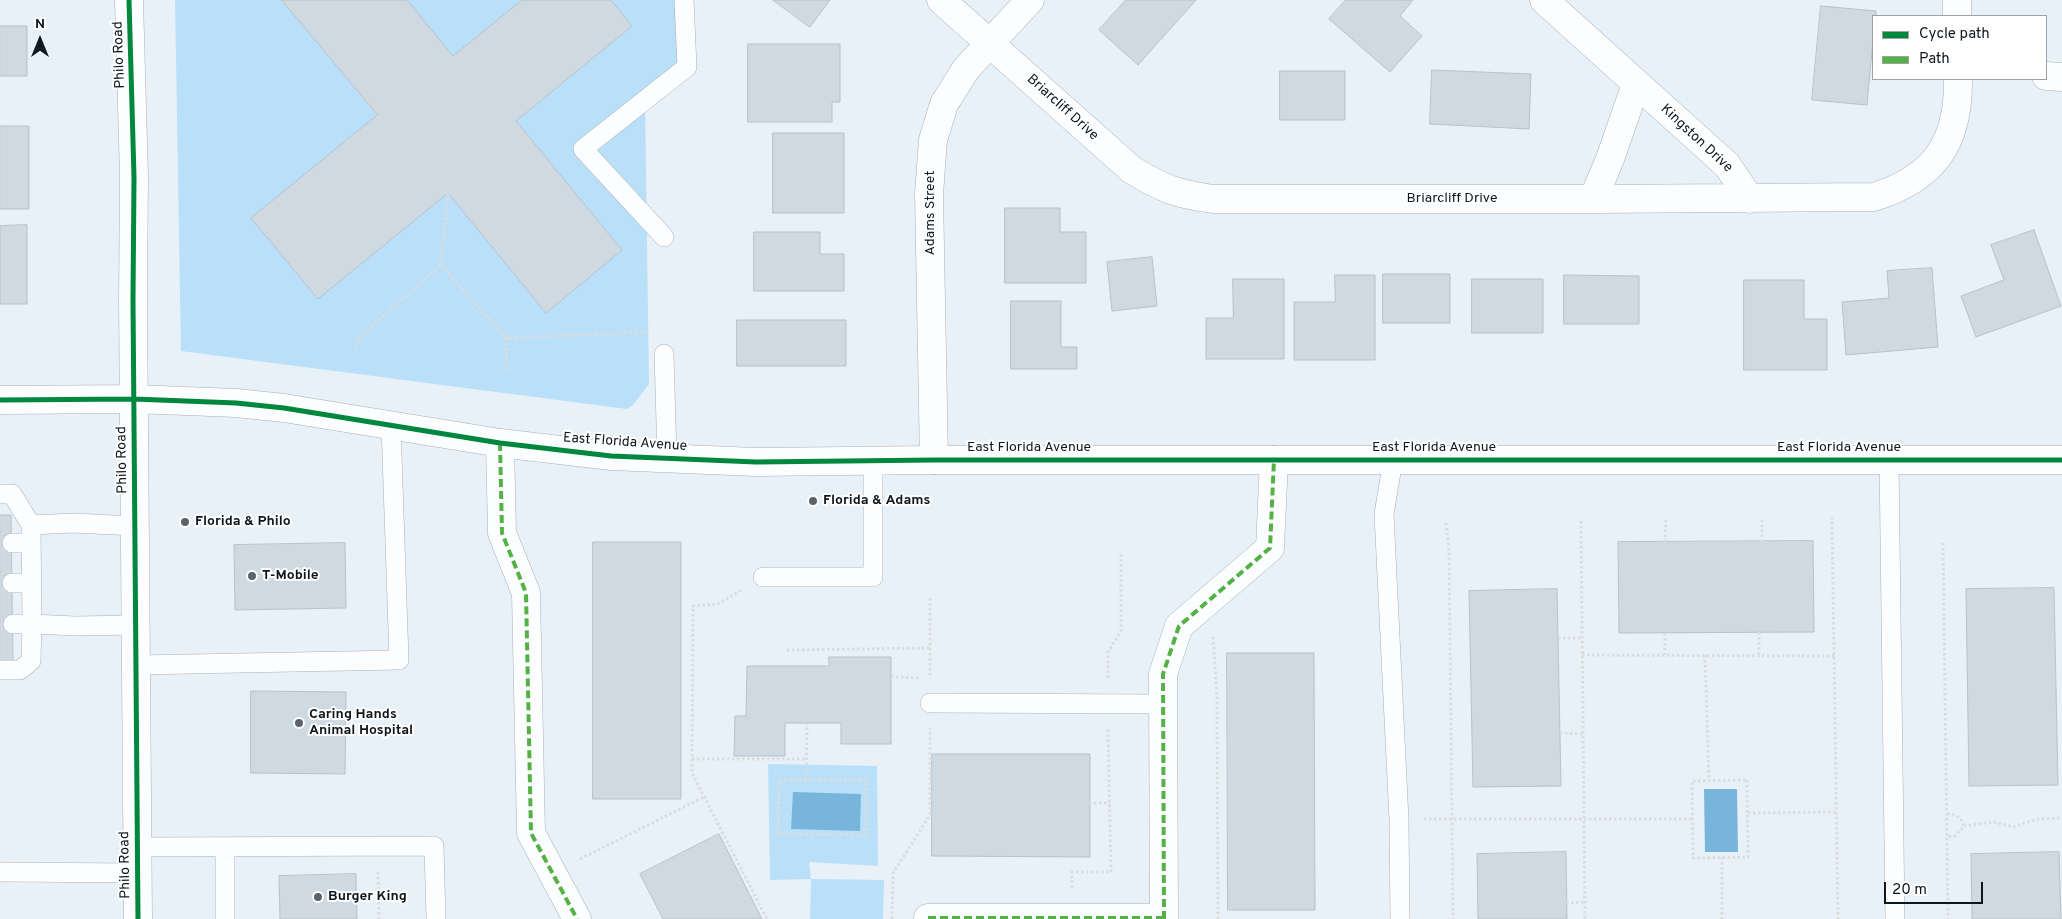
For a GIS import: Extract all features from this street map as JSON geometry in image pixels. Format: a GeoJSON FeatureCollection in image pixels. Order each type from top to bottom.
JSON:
{"type":"FeatureCollection","features":[{"type":"Feature","properties":{"kind":"street","name":"Philo Road"},"geometry":{"type":"LineString","coordinates":[[129,0],[134,178],[133,300],[138,919]]}},
{"type":"Feature","properties":{"kind":"street","name":"Briarcliff Drive"},"geometry":{"type":"LineString","coordinates":[[941,0],[1132,170],[1160,187],[1183,194],[1223,199],[1593,200],[1874,197],[1897,190],[1916,179],[1942,152],[1952,131],[1958,100],[1958,80]]}},
{"type":"Feature","properties":{"kind":"street","name":"Adams Street"},"geometry":{"type":"LineString","coordinates":[[934,460],[928,194],[933,140],[944,104],[966,69],[1030,0]]}},
{"type":"Feature","properties":{"kind":"street","name":"Kingston Drive"},"geometry":{"type":"LineString","coordinates":[[1544,0],[1727,165],[1750,199]]}},
{"type":"Feature","properties":{"kind":"street"},"geometry":{"type":"LineString","coordinates":[[1957,0],[1957,15]]}},
{"type":"Feature","properties":{"kind":"street"},"geometry":{"type":"LineString","coordinates":[[2047,76],[2062,76]]}},
{"type":"Feature","properties":{"kind":"street"},"geometry":{"type":"LineString","coordinates":[[1593,200],[1610,159],[1636,84]]}},
{"type":"Feature","properties":{"kind":"street","name":"East Florida Avenue"},"geometry":{"type":"LineString","coordinates":[[0,400],[134,399],[236,403],[500,443],[610,456],[756,462],[873,460],[2062,460]]}},
{"type":"Feature","properties":{"kind":"street"},"geometry":{"type":"LineString","coordinates":[[500,443],[502,533],[526,593],[531,833],[577,919]]}},
{"type":"Feature","properties":{"kind":"street"},"geometry":{"type":"LineString","coordinates":[[928,918],[1164,919],[1163,674],[1179,626],[1270,548],[1274,460]]}},
{"type":"Feature","properties":{"kind":"lane"},"geometry":{"type":"LineString","coordinates":[[664,237],[584,149],[686,67],[684,0]]}},
{"type":"Feature","properties":{"kind":"lane"},"geometry":{"type":"LineString","coordinates":[[664,354],[667,458]]}},
{"type":"Feature","properties":{"kind":"lane"},"geometry":{"type":"LineString","coordinates":[[137,665],[399,660],[391,425]]}},
{"type":"Feature","properties":{"kind":"lane"},"geometry":{"type":"LineString","coordinates":[[762,577],[873,577],[873,460]]}},
{"type":"Feature","properties":{"kind":"lane"},"geometry":{"type":"LineString","coordinates":[[1393,460],[1384,514],[1399,820],[1400,919]]}},
{"type":"Feature","properties":{"kind":"lane"},"geometry":{"type":"LineString","coordinates":[[1889,460],[1895,919]]}},
{"type":"Feature","properties":{"kind":"lane"},"geometry":{"type":"LineString","coordinates":[[0,494],[12,494],[31,524],[32,583],[31,662],[20,670],[0,670]]}},
{"type":"Feature","properties":{"kind":"lane"},"geometry":{"type":"LineString","coordinates":[[31,524],[73,523],[135,526]]}},
{"type":"Feature","properties":{"kind":"lane"},"geometry":{"type":"LineString","coordinates":[[12,543],[31,543]]}},
{"type":"Feature","properties":{"kind":"lane"},"geometry":{"type":"LineString","coordinates":[[12,583],[32,583]]}},
{"type":"Feature","properties":{"kind":"lane"},"geometry":{"type":"LineString","coordinates":[[13,624],[137,625]]}},
{"type":"Feature","properties":{"kind":"lane"},"geometry":{"type":"LineString","coordinates":[[930,703],[1163,704]]}},
{"type":"Feature","properties":{"kind":"lane"},"geometry":{"type":"LineString","coordinates":[[0,872],[137,860],[225,847],[434,846],[436,919]]}},
{"type":"Feature","properties":{"kind":"lane"},"geometry":{"type":"LineString","coordinates":[[225,847],[225,919]]}},
{"type":"Feature","properties":{"kind":"path"},"geometry":{"type":"LineString","coordinates":[[354,351],[358,339],[441,265],[448,193]]}},
{"type":"Feature","properties":{"kind":"path"},"geometry":{"type":"LineString","coordinates":[[441,265],[506,338],[507,372]]}},
{"type":"Feature","properties":{"kind":"path"},"geometry":{"type":"LineString","coordinates":[[506,338],[656,331]]}},
{"type":"Feature","properties":{"kind":"path"},"geometry":{"type":"LineString","coordinates":[[1832,517],[1838,919]]}},
{"type":"Feature","properties":{"kind":"path"},"geometry":{"type":"LineString","coordinates":[[1665,542],[1666,520]]}},
{"type":"Feature","properties":{"kind":"path"},"geometry":{"type":"LineString","coordinates":[[1762,520],[1762,542]]}},
{"type":"Feature","properties":{"kind":"path"},"geometry":{"type":"LineString","coordinates":[[1581,521],[1585,919]]}},
{"type":"Feature","properties":{"kind":"path"},"geometry":{"type":"LineString","coordinates":[[1446,523],[1448,547],[1453,919]]}},
{"type":"Feature","properties":{"kind":"path"},"geometry":{"type":"LineString","coordinates":[[1943,543],[1948,919]]}},
{"type":"Feature","properties":{"kind":"path"},"geometry":{"type":"LineString","coordinates":[[1072,918],[1072,872],[1111,872],[1108,652],[1121,631],[1121,553]]}},
{"type":"Feature","properties":{"kind":"path"},"geometry":{"type":"LineString","coordinates":[[762,577],[718,604],[693,606],[692,773],[767,919]]}},
{"type":"Feature","properties":{"kind":"path"},"geometry":{"type":"LineString","coordinates":[[892,919],[893,873],[930,816],[930,598]]}},
{"type":"Feature","properties":{"kind":"path"},"geometry":{"type":"LineString","coordinates":[[1210,599],[1217,694],[1218,919]]}},
{"type":"Feature","properties":{"kind":"path"},"geometry":{"type":"LineString","coordinates":[[1759,632],[1759,655]]}},
{"type":"Feature","properties":{"kind":"path"},"geometry":{"type":"LineString","coordinates":[[1665,633],[1665,655]]}},
{"type":"Feature","properties":{"kind":"path"},"geometry":{"type":"LineString","coordinates":[[1558,638],[1582,638]]}},
{"type":"Feature","properties":{"kind":"path"},"geometry":{"type":"LineString","coordinates":[[787,650],[930,648]]}},
{"type":"Feature","properties":{"kind":"path"},"geometry":{"type":"LineString","coordinates":[[1582,655],[1835,656]]}},
{"type":"Feature","properties":{"kind":"path"},"geometry":{"type":"LineString","coordinates":[[1705,655],[1709,780]]}},
{"type":"Feature","properties":{"kind":"path"},"geometry":{"type":"LineString","coordinates":[[891,677],[930,678]]}},
{"type":"Feature","properties":{"kind":"path"},"geometry":{"type":"LineString","coordinates":[[806,780],[807,722]]}},
{"type":"Feature","properties":{"kind":"path"},"geometry":{"type":"LineString","coordinates":[[1560,733],[1583,734]]}},
{"type":"Feature","properties":{"kind":"path"},"geometry":{"type":"LineString","coordinates":[[692,759],[806,759]]}},
{"type":"Feature","properties":{"kind":"path"},"geometry":{"type":"LineString","coordinates":[[779,780],[806,780],[866,780],[866,835],[778,834],[779,780]]}},
{"type":"Feature","properties":{"kind":"path"},"geometry":{"type":"LineString","coordinates":[[1709,780],[1747,780],[1748,857],[1694,858],[1692,781],[1709,780]]}},
{"type":"Feature","properties":{"kind":"path"},"geometry":{"type":"LineString","coordinates":[[552,873],[704,797]]}},
{"type":"Feature","properties":{"kind":"path"},"geometry":{"type":"LineString","coordinates":[[1074,803],[1110,803]]}},
{"type":"Feature","properties":{"kind":"path"},"geometry":{"type":"LineString","coordinates":[[1748,813],[1837,812]]}},
{"type":"Feature","properties":{"kind":"path"},"geometry":{"type":"LineString","coordinates":[[1946,814],[1962,819],[1964,826]]}},
{"type":"Feature","properties":{"kind":"path"},"geometry":{"type":"LineString","coordinates":[[1399,820],[1452,818],[1693,819]]}},
{"type":"Feature","properties":{"kind":"path"},"geometry":{"type":"LineString","coordinates":[[1947,838],[1954,836],[1964,826],[1994,822],[2013,827],[2038,819],[2062,818]]}},
{"type":"Feature","properties":{"kind":"path"},"geometry":{"type":"LineString","coordinates":[[377,847],[380,919]]}},
{"type":"Feature","properties":{"kind":"path"},"geometry":{"type":"LineString","coordinates":[[1722,857],[1722,919]]}},
{"type":"Feature","properties":{"kind":"path"},"geometry":{"type":"LineString","coordinates":[[1566,903],[1584,902]]}},
{"type":"Feature","properties":{"kind":"shaded area"},"geometry":{"type":"Polygon","coordinates":[[[175,0],[282,0],[377,115],[252,218],[318,299],[448,193],[546,313],[622,250],[516,121],[632,26],[611,0],[684,0],[687,67],[645,100],[649,384],[633,405],[627,409],[181,351],[175,0]]]}},
{"type":"Feature","properties":{"kind":"shaded area"},"geometry":{"type":"Polygon","coordinates":[[[407,0],[522,0],[453,56],[407,0]]]}},
{"type":"Feature","properties":{"kind":"shaded area"},"geometry":{"type":"Polygon","coordinates":[[[768,764],[877,766],[878,866],[809,862],[811,879],[770,880],[768,764]]]}},
{"type":"Feature","properties":{"kind":"shaded area"},"geometry":{"type":"Polygon","coordinates":[[[1704,789],[1737,789],[1738,852],[1705,852],[1704,789]]]}},
{"type":"Feature","properties":{"kind":"shaded area"},"geometry":{"type":"Polygon","coordinates":[[[793,792],[861,794],[860,831],[791,829],[793,792]]]}},
{"type":"Feature","properties":{"kind":"shaded area"},"geometry":{"type":"Polygon","coordinates":[[[811,879],[884,880],[883,919],[810,919],[811,879]]]}},
{"type":"Feature","properties":{"kind":"building"},"geometry":{"type":"Polygon","coordinates":[[[282,0],[407,0],[453,56],[522,0],[611,0],[632,26],[516,121],[622,250],[546,313],[448,193],[318,299],[251,218],[377,115],[282,0]]]}},
{"type":"Feature","properties":{"kind":"building"},"geometry":{"type":"Polygon","coordinates":[[[773,0],[830,0],[810,27],[773,0]]]}},
{"type":"Feature","properties":{"kind":"building"},"geometry":{"type":"Polygon","coordinates":[[[1126,0],[1196,0],[1138,65],[1099,30],[1126,0]]]}},
{"type":"Feature","properties":{"kind":"building"},"geometry":{"type":"Polygon","coordinates":[[[1346,0],[1413,0],[1400,16],[1422,36],[1390,72],[1329,19],[1346,0]]]}},
{"type":"Feature","properties":{"kind":"building"},"geometry":{"type":"Polygon","coordinates":[[[1821,6],[1876,11],[1876,15],[1872,15],[1872,51],[1867,105],[1812,100],[1821,6]]]}},
{"type":"Feature","properties":{"kind":"building"},"geometry":{"type":"Polygon","coordinates":[[[0,26],[27,26],[27,76],[0,76],[0,26]]]}},
{"type":"Feature","properties":{"kind":"building"},"geometry":{"type":"Polygon","coordinates":[[[748,44],[840,44],[840,102],[832,102],[832,122],[748,122],[748,44]]]}},
{"type":"Feature","properties":{"kind":"building"},"geometry":{"type":"Polygon","coordinates":[[[1432,70],[1531,74],[1529,129],[1430,124],[1432,70]]]}},
{"type":"Feature","properties":{"kind":"building"},"geometry":{"type":"Polygon","coordinates":[[[1280,71],[1345,71],[1345,120],[1280,120],[1280,71]]]}},
{"type":"Feature","properties":{"kind":"building"},"geometry":{"type":"Polygon","coordinates":[[[0,126],[29,126],[29,209],[0,209],[0,126]]]}},
{"type":"Feature","properties":{"kind":"building"},"geometry":{"type":"Polygon","coordinates":[[[773,133],[844,133],[844,213],[773,213],[773,133]]]}},
{"type":"Feature","properties":{"kind":"building"},"geometry":{"type":"Polygon","coordinates":[[[1005,208],[1060,208],[1060,232],[1086,232],[1086,283],[1005,283],[1005,208]]]}},
{"type":"Feature","properties":{"kind":"building"},"geometry":{"type":"Polygon","coordinates":[[[27,225],[27,304],[0,304],[0,226],[27,225]]]}},
{"type":"Feature","properties":{"kind":"building"},"geometry":{"type":"Polygon","coordinates":[[[2034,230],[2061,306],[1976,337],[1961,296],[2004,280],[1991,245],[2034,230]]]}},
{"type":"Feature","properties":{"kind":"building"},"geometry":{"type":"Polygon","coordinates":[[[754,232],[820,232],[820,254],[844,254],[844,291],[754,291],[754,232]]]}},
{"type":"Feature","properties":{"kind":"building"},"geometry":{"type":"Polygon","coordinates":[[[1152,257],[1157,306],[1112,311],[1107,262],[1152,257]]]}},
{"type":"Feature","properties":{"kind":"building"},"geometry":{"type":"Polygon","coordinates":[[[1932,268],[1938,347],[1846,355],[1842,302],[1889,298],[1887,271],[1932,268]]]}},
{"type":"Feature","properties":{"kind":"building"},"geometry":{"type":"Polygon","coordinates":[[[1383,274],[1450,274],[1450,323],[1383,323],[1383,274]]]}},
{"type":"Feature","properties":{"kind":"building"},"geometry":{"type":"Polygon","coordinates":[[[1335,275],[1375,275],[1375,360],[1294,360],[1294,302],[1335,302],[1335,275]]]}},
{"type":"Feature","properties":{"kind":"building"},"geometry":{"type":"Polygon","coordinates":[[[1564,275],[1639,276],[1639,324],[1564,324],[1564,275]]]}},
{"type":"Feature","properties":{"kind":"building"},"geometry":{"type":"Polygon","coordinates":[[[1233,279],[1284,279],[1284,359],[1206,359],[1206,318],[1233,318],[1233,279]]]}},
{"type":"Feature","properties":{"kind":"building"},"geometry":{"type":"Polygon","coordinates":[[[1472,279],[1543,279],[1543,333],[1472,333],[1472,279]]]}},
{"type":"Feature","properties":{"kind":"building"},"geometry":{"type":"Polygon","coordinates":[[[1744,280],[1804,280],[1804,319],[1827,319],[1827,370],[1744,370],[1744,280]]]}},
{"type":"Feature","properties":{"kind":"building"},"geometry":{"type":"Polygon","coordinates":[[[1011,301],[1061,301],[1061,347],[1077,347],[1077,369],[1011,369],[1011,301]]]}},
{"type":"Feature","properties":{"kind":"building"},"geometry":{"type":"Polygon","coordinates":[[[737,320],[846,320],[846,366],[737,366],[737,320]]]}},
{"type":"Feature","properties":{"kind":"building"},"geometry":{"type":"Polygon","coordinates":[[[0,515],[11,515],[13,661],[0,661],[0,515]]]}},
{"type":"Feature","properties":{"kind":"building"},"geometry":{"type":"Polygon","coordinates":[[[1813,541],[1814,632],[1619,633],[1618,542],[1813,541]]]}},
{"type":"Feature","properties":{"kind":"building"},"geometry":{"type":"Polygon","coordinates":[[[593,542],[681,542],[681,799],[593,799],[593,542]]]}},
{"type":"Feature","properties":{"kind":"building"},"geometry":{"type":"Polygon","coordinates":[[[345,543],[346,608],[235,610],[234,545],[345,543]]]}},
{"type":"Feature","properties":{"kind":"building"},"geometry":{"type":"Polygon","coordinates":[[[2054,588],[2058,785],[1969,786],[1966,589],[2054,588]]]}},
{"type":"Feature","properties":{"kind":"building"},"geometry":{"type":"Polygon","coordinates":[[[1557,589],[1561,786],[1473,787],[1469,591],[1557,589]]]}},
{"type":"Feature","properties":{"kind":"building"},"geometry":{"type":"Polygon","coordinates":[[[1227,653],[1314,653],[1315,910],[1228,910],[1227,653]]]}},
{"type":"Feature","properties":{"kind":"building"},"geometry":{"type":"Polygon","coordinates":[[[829,657],[891,657],[891,744],[841,744],[841,723],[785,723],[785,756],[734,756],[735,716],[746,716],[747,666],[829,666],[829,657]]]}},
{"type":"Feature","properties":{"kind":"building","name":"Caring Hands Animal Hospital"},"geometry":{"type":"Polygon","coordinates":[[[251,691],[346,692],[345,774],[251,773],[251,691]]]}},
{"type":"Feature","properties":{"kind":"building"},"geometry":{"type":"Polygon","coordinates":[[[932,754],[1090,754],[1090,857],[932,856],[932,754]]]}},
{"type":"Feature","properties":{"kind":"building"},"geometry":{"type":"Polygon","coordinates":[[[719,834],[762,919],[663,919],[640,874],[719,834]]]}},
{"type":"Feature","properties":{"kind":"building"},"geometry":{"type":"Polygon","coordinates":[[[1566,852],[1567,919],[1478,919],[1477,854],[1566,852]]]}},
{"type":"Feature","properties":{"kind":"building"},"geometry":{"type":"Polygon","coordinates":[[[2059,852],[2061,919],[1972,919],[1971,854],[2059,852]]]}},
{"type":"Feature","properties":{"kind":"building","name":"Burger King"},"geometry":{"type":"Polygon","coordinates":[[[356,874],[357,919],[280,919],[279,876],[356,874]]]}},
{"type":"Feature","properties":{"kind":"marked path"},"geometry":{"type":"LineString","coordinates":[[500,443],[502,533],[526,593],[531,833],[577,919]]}},
{"type":"Feature","properties":{"kind":"marked path"},"geometry":{"type":"LineString","coordinates":[[1164,919],[1163,674],[1179,626],[1270,548],[1274,460]]}},
{"type":"Feature","properties":{"kind":"marked path"},"geometry":{"type":"LineString","coordinates":[[928,918],[1164,918]]}},
{"type":"Feature","properties":{"kind":"cycle path"},"geometry":{"type":"LineString","coordinates":[[129,0],[134,177],[133,300],[138,919]]}},
{"type":"Feature","properties":{"kind":"cycle path"},"geometry":{"type":"LineString","coordinates":[[0,400],[134,399],[236,403],[284,408],[500,443],[611,456],[756,462],[934,460],[2062,460]]}},
{"type":"Feature","properties":{"kind":"place","name":"Florida & Adams"},"geometry":{"type":"Point","coordinates":[813,501]}},
{"type":"Feature","properties":{"kind":"place","name":"Florida & Philo"},"geometry":{"type":"Point","coordinates":[185,522]}},
{"type":"Feature","properties":{"kind":"place","name":"T-Mobile"},"geometry":{"type":"Point","coordinates":[252,576]}},
{"type":"Feature","properties":{"kind":"place","name":"Caring Hands Animal Hospital"},"geometry":{"type":"Point","coordinates":[299,723]}},
{"type":"Feature","properties":{"kind":"place","name":"Burger King"},"geometry":{"type":"Point","coordinates":[318,897]}}]}
